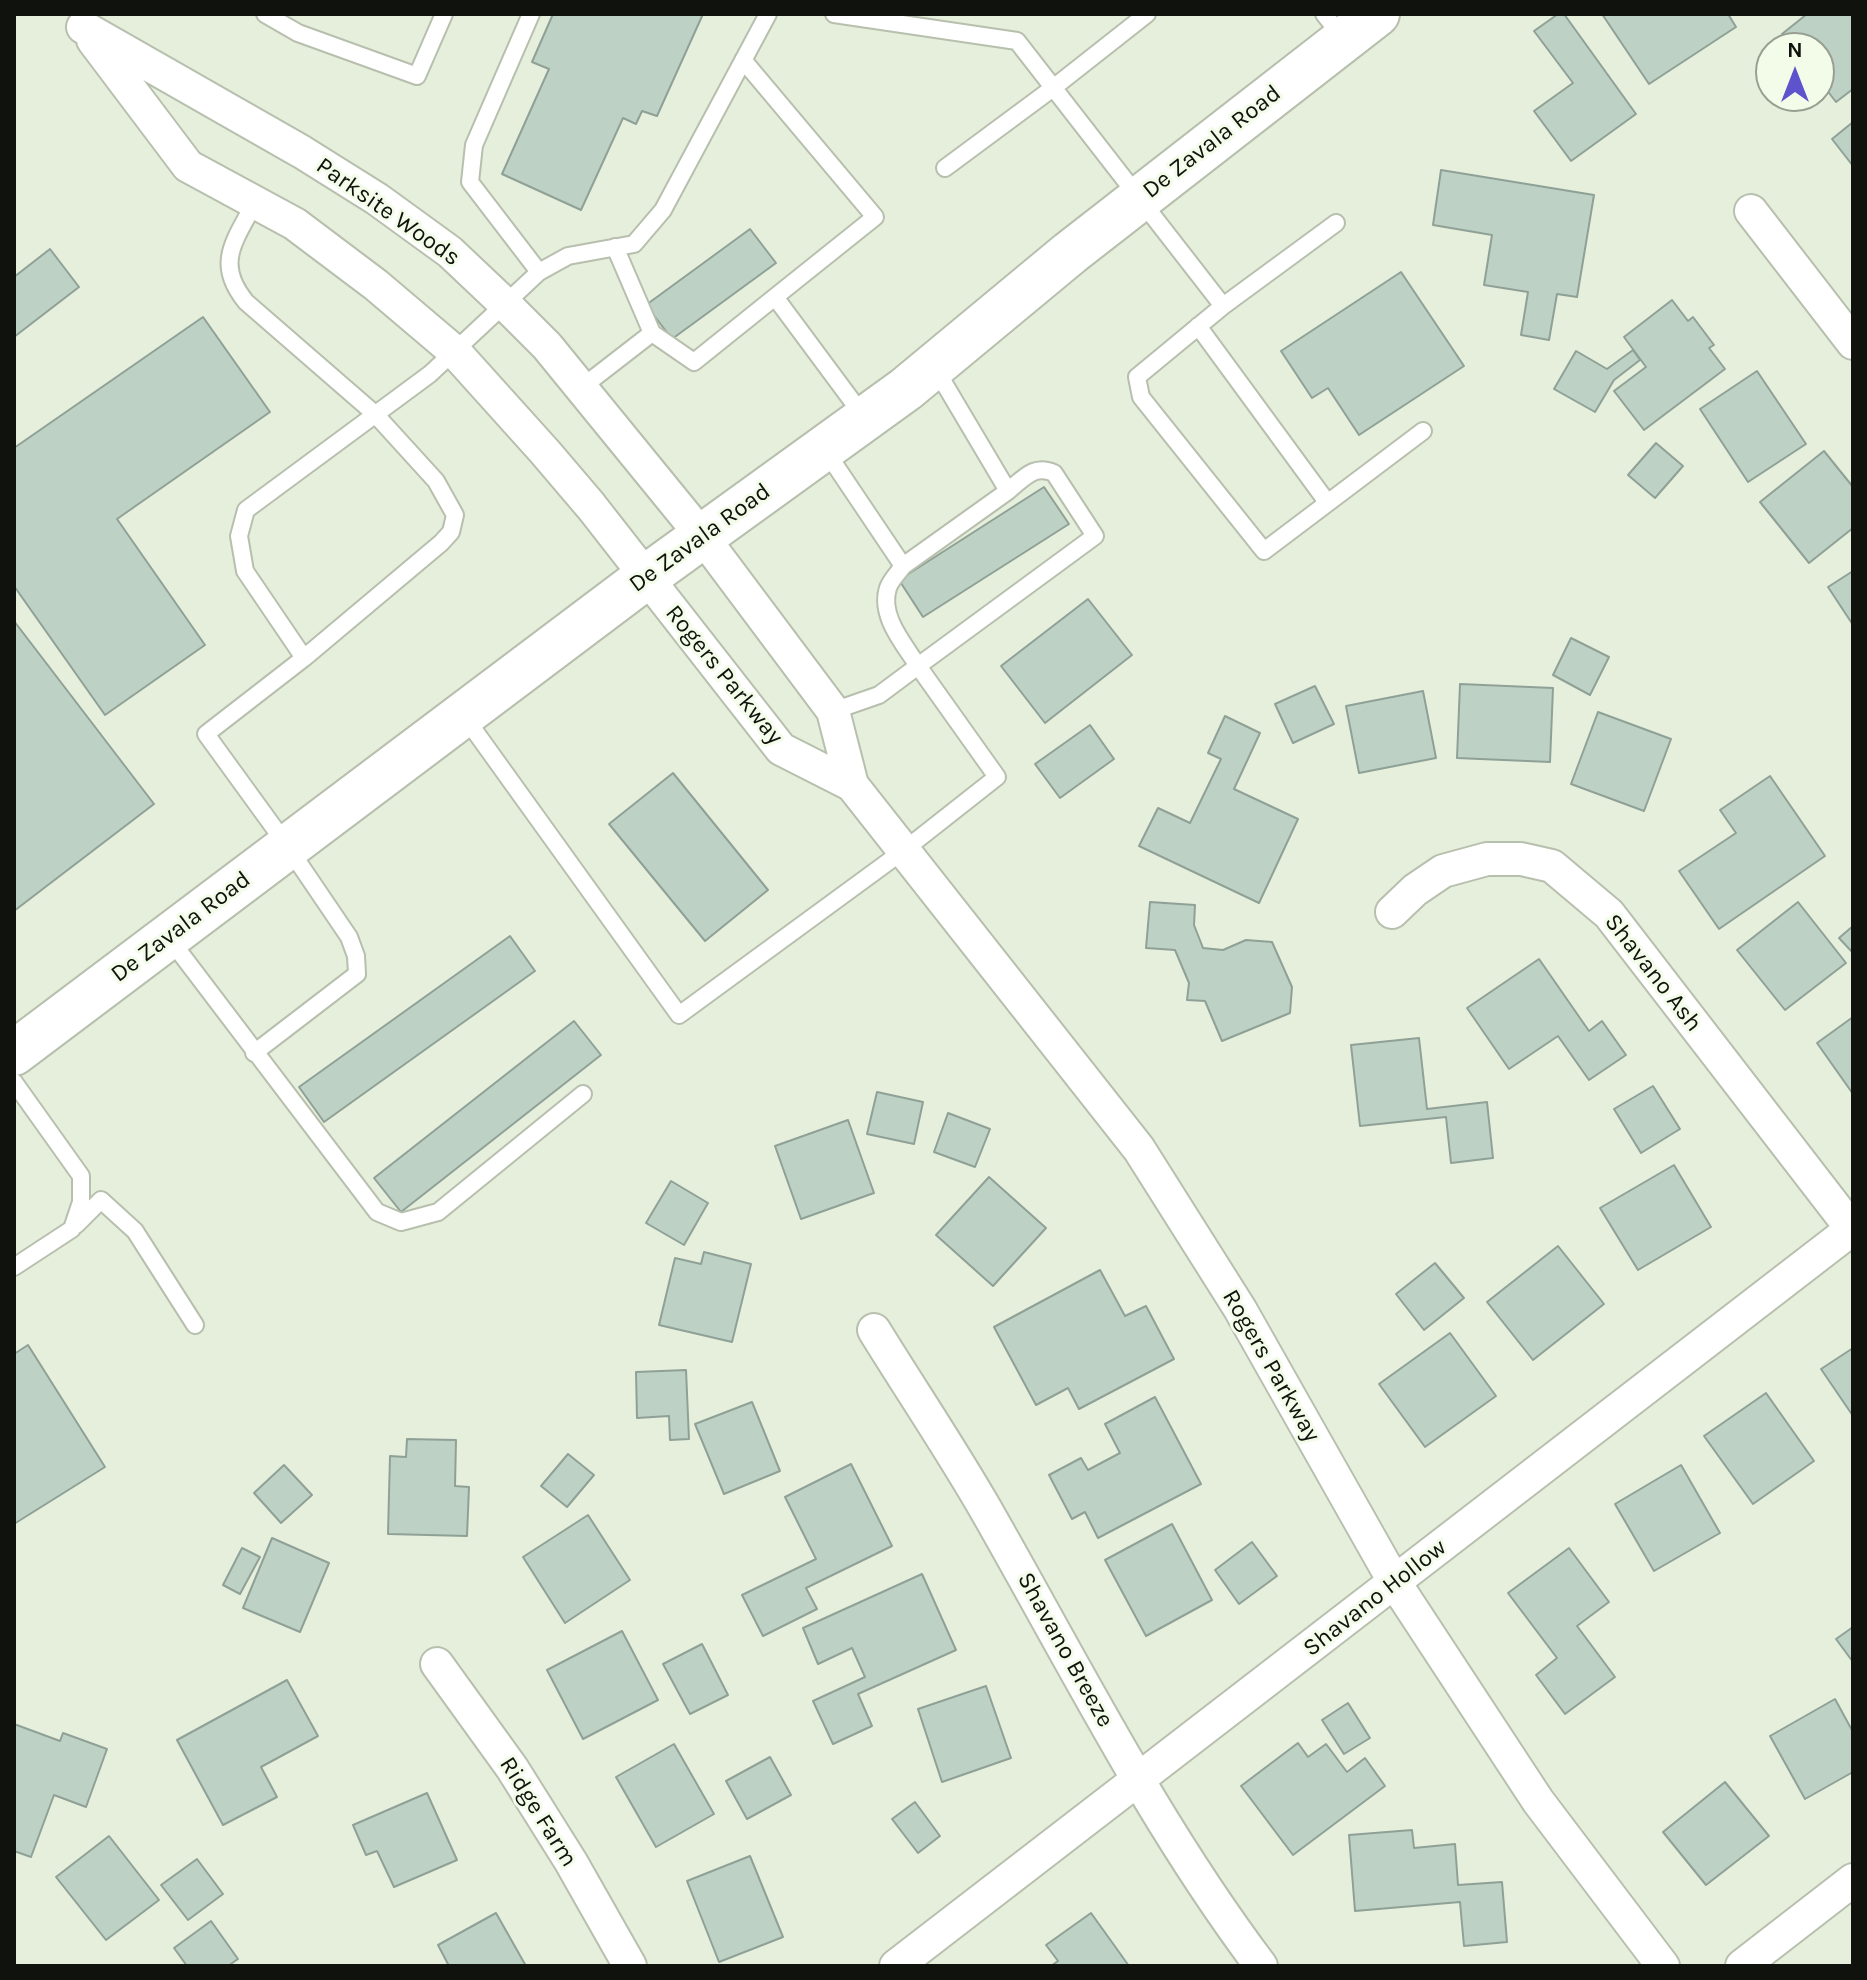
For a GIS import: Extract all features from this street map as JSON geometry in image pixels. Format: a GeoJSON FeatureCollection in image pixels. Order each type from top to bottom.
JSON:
{"type":"FeatureCollection","features":[{"type":"Feature","properties":{"kind":"main road","name":"De Zavala Road"},"geometry":{"type":"LineString","coordinates":[[17,1051],[646,577],[934,366],[1349,22]]}},
{"type":"Feature","properties":{"kind":"street","name":"Parksite Woods"},"geometry":{"type":"LineString","coordinates":[[80,20],[188,166],[295,224],[376,285],[455,352],[545,452],[646,577]]}},
{"type":"Feature","properties":{"kind":"street","name":"Parksite Woods"},"geometry":{"type":"LineString","coordinates":[[80,20],[377,199],[450,252],[547,346],[702,536]]}},
{"type":"Feature","properties":{"kind":"street"},"geometry":{"type":"LineString","coordinates":[[1751,211],[1853,343]]}},
{"type":"Feature","properties":{"kind":"street","name":"Rogers Parkway"},"geometry":{"type":"LineString","coordinates":[[702,536],[833,711],[852,785],[1139,1149],[1240,1309],[1395,1583],[1538,1801],[1663,1966]]}},
{"type":"Feature","properties":{"kind":"street","name":"Rogers Parkway"},"geometry":{"type":"LineString","coordinates":[[646,577],[781,749],[852,785]]}},
{"type":"Feature","properties":{"kind":"street","name":"Shavano Ash"},"geometry":{"type":"LineString","coordinates":[[1392,912],[1415,890],[1443,871],[1487,859],[1521,859],[1552,866],[1609,914],[1852,1229]]}},
{"type":"Feature","properties":{"kind":"street","name":"Shavano Hollow"},"geometry":{"type":"LineString","coordinates":[[896,1966],[1852,1229]]}},
{"type":"Feature","properties":{"kind":"street","name":"Shavano Breeze"},"geometry":{"type":"LineString","coordinates":[[874,1330],[984,1506],[1138,1781],[1221,1914],[1261,1966]]}},
{"type":"Feature","properties":{"kind":"street","name":"Ridge Farm"},"geometry":{"type":"LineString","coordinates":[[437,1664],[512,1768],[571,1862],[630,1966]]}},
{"type":"Feature","properties":{"kind":"street"},"geometry":{"type":"LineString","coordinates":[[1742,1966],[1853,1880]]}},
{"type":"Feature","properties":{"kind":"lane"},"geometry":{"type":"LineString","coordinates":[[265,14],[298,33],[417,76],[444,14]]}},
{"type":"Feature","properties":{"kind":"lane"},"geometry":{"type":"LineString","coordinates":[[531,14],[474,145],[470,182],[539,272]]}},
{"type":"Feature","properties":{"kind":"lane"},"geometry":{"type":"LineString","coordinates":[[304,658],[245,571],[239,536],[246,510],[455,352],[539,272],[568,256],[634,244],[663,210],[768,14]]}},
{"type":"Feature","properties":{"kind":"lane"},"geometry":{"type":"LineString","coordinates":[[834,14],[1017,41],[1223,306]]}},
{"type":"Feature","properties":{"kind":"lane"},"geometry":{"type":"LineString","coordinates":[[945,168],[1147,14]]}},
{"type":"Feature","properties":{"kind":"lane"},"geometry":{"type":"LineString","coordinates":[[615,247],[652,333],[694,362],[875,217],[743,60]]}},
{"type":"Feature","properties":{"kind":"lane"},"geometry":{"type":"LineString","coordinates":[[254,1053],[357,974],[356,956],[349,937],[206,734],[304,658],[441,543],[451,532],[455,515],[436,481],[375,414],[246,302],[233,287],[230,251],[255,202]]}},
{"type":"Feature","properties":{"kind":"lane"},"geometry":{"type":"LineString","coordinates":[[1336,223],[1223,306],[1137,377],[1141,397],[1264,551],[1423,431]]}},
{"type":"Feature","properties":{"kind":"lane"},"geometry":{"type":"LineString","coordinates":[[775,297],[865,418]]}},
{"type":"Feature","properties":{"kind":"lane"},"geometry":{"type":"LineString","coordinates":[[1198,326],[1327,502]]}},
{"type":"Feature","properties":{"kind":"lane"},"geometry":{"type":"LineString","coordinates":[[581,388],[652,333]]}},
{"type":"Feature","properties":{"kind":"lane"},"geometry":{"type":"LineString","coordinates":[[934,366],[1008,491]]}},
{"type":"Feature","properties":{"kind":"lane"},"geometry":{"type":"LineString","coordinates":[[824,448],[903,566]]}},
{"type":"Feature","properties":{"kind":"lane"},"geometry":{"type":"LineString","coordinates":[[463,715],[679,1015],[903,851],[997,777],[918,666],[893,627],[887,611],[888,588],[903,566],[1033,470],[1044,468],[1054,473],[1095,536],[918,666],[879,695],[833,711]]}},
{"type":"Feature","properties":{"kind":"lane"},"geometry":{"type":"LineString","coordinates":[[168,937],[377,1212],[401,1222],[438,1212],[583,1094]]}},
{"type":"Feature","properties":{"kind":"lane"},"geometry":{"type":"LineString","coordinates":[[17,1051],[81,1176],[81,1202],[72,1229]]}},
{"type":"Feature","properties":{"kind":"lane"},"geometry":{"type":"LineString","coordinates":[[14,1267],[72,1229],[101,1200],[135,1231],[195,1325]]}},
{"type":"Feature","properties":{"kind":"building"},"geometry":{"type":"Polygon","coordinates":[[[553,14],[703,14],[657,116],[642,111],[636,124],[623,118],[581,210],[502,174],[549,69],[532,62],[553,14]]]}},
{"type":"Feature","properties":{"kind":"building"},"geometry":{"type":"Polygon","coordinates":[[[1558,14],[1564,14],[1636,114],[1571,161],[1534,111],[1573,83],[1534,31],[1558,14]]]}},
{"type":"Feature","properties":{"kind":"building"},"geometry":{"type":"Polygon","coordinates":[[[1602,14],[1728,14],[1736,27],[1649,84],[1602,14]]]}},
{"type":"Feature","properties":{"kind":"building"},"geometry":{"type":"Polygon","coordinates":[[[1807,14],[1853,14],[1853,89],[1835,101],[1835,32],[1784,32],[1807,14]]]}},
{"type":"Feature","properties":{"kind":"building"},"geometry":{"type":"Polygon","coordinates":[[[1853,122],[1853,166],[1832,139],[1853,122]]]}},
{"type":"Feature","properties":{"kind":"building"},"geometry":{"type":"Polygon","coordinates":[[[1441,170],[1594,195],[1577,297],[1557,294],[1549,340],[1521,335],[1528,292],[1484,285],[1492,235],[1433,225],[1441,170]]]}},
{"type":"Feature","properties":{"kind":"building"},"geometry":{"type":"Polygon","coordinates":[[[750,229],[776,263],[672,339],[646,305],[750,229]]]}},
{"type":"Feature","properties":{"kind":"building"},"geometry":{"type":"Polygon","coordinates":[[[50,249],[79,287],[14,337],[14,277],[50,249]]]}},
{"type":"Feature","properties":{"kind":"building"},"geometry":{"type":"Polygon","coordinates":[[[1401,272],[1464,366],[1359,435],[1328,388],[1312,398],[1281,351],[1401,272]]]}},
{"type":"Feature","properties":{"kind":"building"},"geometry":{"type":"Polygon","coordinates":[[[1672,300],[1688,321],[1693,317],[1714,345],[1709,348],[1725,369],[1644,430],[1614,391],[1646,367],[1624,337],[1672,300]]]}},
{"type":"Feature","properties":{"kind":"building"},"geometry":{"type":"Polygon","coordinates":[[[203,317],[270,412],[117,519],[205,645],[105,715],[14,586],[14,448],[203,317]]]}},
{"type":"Feature","properties":{"kind":"building"},"geometry":{"type":"Polygon","coordinates":[[[1633,350],[1640,360],[1614,380],[1595,412],[1554,389],[1576,351],[1607,369],[1633,350]]]}},
{"type":"Feature","properties":{"kind":"building"},"geometry":{"type":"Polygon","coordinates":[[[1757,371],[1806,444],[1748,482],[1700,409],[1757,371]]]}},
{"type":"Feature","properties":{"kind":"building"},"geometry":{"type":"Polygon","coordinates":[[[1656,443],[1683,466],[1655,498],[1628,475],[1656,443]]]}},
{"type":"Feature","properties":{"kind":"building"},"geometry":{"type":"Polygon","coordinates":[[[1824,451],[1853,487],[1853,528],[1809,563],[1760,502],[1824,451]]]}},
{"type":"Feature","properties":{"kind":"building"},"geometry":{"type":"Polygon","coordinates":[[[1044,487],[1069,524],[923,617],[899,580],[1044,487]]]}},
{"type":"Feature","properties":{"kind":"building"},"geometry":{"type":"Polygon","coordinates":[[[1853,571],[1853,625],[1828,587],[1853,571]]]}},
{"type":"Feature","properties":{"kind":"building"},"geometry":{"type":"Polygon","coordinates":[[[1088,599],[1132,655],[1045,723],[1001,666],[1088,599]]]}},
{"type":"Feature","properties":{"kind":"building"},"geometry":{"type":"Polygon","coordinates":[[[14,621],[154,804],[14,911],[14,621]]]}},
{"type":"Feature","properties":{"kind":"building"},"geometry":{"type":"Polygon","coordinates":[[[1571,638],[1609,657],[1590,695],[1553,675],[1571,638]]]}},
{"type":"Feature","properties":{"kind":"building"},"geometry":{"type":"Polygon","coordinates":[[[1460,684],[1553,688],[1550,762],[1457,758],[1460,684]]]}},
{"type":"Feature","properties":{"kind":"building"},"geometry":{"type":"Polygon","coordinates":[[[1315,686],[1334,724],[1293,743],[1275,704],[1315,686]]]}},
{"type":"Feature","properties":{"kind":"building"},"geometry":{"type":"Polygon","coordinates":[[[1423,691],[1436,758],[1359,773],[1346,706],[1423,691]]]}},
{"type":"Feature","properties":{"kind":"building"},"geometry":{"type":"Polygon","coordinates":[[[1598,712],[1671,739],[1644,811],[1571,784],[1598,712]]]}},
{"type":"Feature","properties":{"kind":"building"},"geometry":{"type":"Polygon","coordinates":[[[1225,716],[1260,733],[1234,789],[1298,819],[1259,903],[1139,846],[1158,808],[1190,823],[1221,759],[1208,753],[1225,716]]]}},
{"type":"Feature","properties":{"kind":"building"},"geometry":{"type":"Polygon","coordinates":[[[1090,725],[1114,759],[1060,798],[1035,764],[1090,725]]]}},
{"type":"Feature","properties":{"kind":"building"},"geometry":{"type":"Polygon","coordinates":[[[673,773],[768,890],[705,941],[609,824],[673,773]]]}},
{"type":"Feature","properties":{"kind":"building"},"geometry":{"type":"Polygon","coordinates":[[[1770,776],[1825,856],[1719,929],[1679,871],[1736,833],[1720,810],[1770,776]]]}},
{"type":"Feature","properties":{"kind":"building"},"geometry":{"type":"Polygon","coordinates":[[[1150,902],[1195,905],[1194,925],[1203,948],[1223,950],[1246,940],[1272,942],[1292,987],[1290,1013],[1222,1041],[1205,1001],[1187,1000],[1189,983],[1175,950],[1146,948],[1150,902]]]}},
{"type":"Feature","properties":{"kind":"building"},"geometry":{"type":"Polygon","coordinates":[[[1798,902],[1846,963],[1785,1010],[1737,950],[1798,902]]]}},
{"type":"Feature","properties":{"kind":"building"},"geometry":{"type":"Polygon","coordinates":[[[1853,926],[1853,953],[1839,938],[1853,926]]]}},
{"type":"Feature","properties":{"kind":"building"},"geometry":{"type":"Polygon","coordinates":[[[510,936],[535,971],[324,1122],[299,1087],[510,936]]]}},
{"type":"Feature","properties":{"kind":"building"},"geometry":{"type":"Polygon","coordinates":[[[1539,959],[1589,1031],[1602,1021],[1626,1055],[1589,1080],[1558,1036],[1509,1069],[1467,1008],[1539,959]]]}},
{"type":"Feature","properties":{"kind":"building"},"geometry":{"type":"Polygon","coordinates":[[[1853,1017],[1853,1094],[1817,1043],[1853,1017]]]}},
{"type":"Feature","properties":{"kind":"building"},"geometry":{"type":"Polygon","coordinates":[[[574,1021],[601,1055],[401,1212],[374,1178],[574,1021]]]}},
{"type":"Feature","properties":{"kind":"building"},"geometry":{"type":"Polygon","coordinates":[[[1419,1038],[1427,1109],[1487,1102],[1493,1158],[1451,1163],[1446,1117],[1360,1126],[1351,1045],[1419,1038]]]}},
{"type":"Feature","properties":{"kind":"building"},"geometry":{"type":"Polygon","coordinates":[[[1653,1086],[1680,1129],[1641,1153],[1614,1109],[1653,1086]]]}},
{"type":"Feature","properties":{"kind":"building"},"geometry":{"type":"Polygon","coordinates":[[[877,1092],[923,1102],[914,1144],[867,1134],[877,1092]]]}},
{"type":"Feature","properties":{"kind":"building"},"geometry":{"type":"Polygon","coordinates":[[[948,1113],[990,1129],[975,1167],[934,1152],[948,1113]]]}},
{"type":"Feature","properties":{"kind":"building"},"geometry":{"type":"Polygon","coordinates":[[[848,1120],[874,1193],[801,1219],[775,1146],[848,1120]]]}},
{"type":"Feature","properties":{"kind":"building"},"geometry":{"type":"Polygon","coordinates":[[[1674,1165],[1711,1227],[1638,1270],[1600,1208],[1674,1165]]]}},
{"type":"Feature","properties":{"kind":"building"},"geometry":{"type":"Polygon","coordinates":[[[989,1177],[1046,1228],[993,1286],[936,1235],[989,1177]]]}},
{"type":"Feature","properties":{"kind":"building"},"geometry":{"type":"Polygon","coordinates":[[[671,1181],[708,1203],[684,1245],[646,1223],[671,1181]]]}},
{"type":"Feature","properties":{"kind":"building"},"geometry":{"type":"Polygon","coordinates":[[[1558,1246],[1604,1304],[1533,1360],[1487,1302],[1558,1246]]]}},
{"type":"Feature","properties":{"kind":"building"},"geometry":{"type":"Polygon","coordinates":[[[704,1252],[751,1264],[732,1342],[659,1325],[675,1258],[701,1264],[704,1252]]]}},
{"type":"Feature","properties":{"kind":"building"},"geometry":{"type":"Polygon","coordinates":[[[1435,1263],[1464,1298],[1424,1330],[1396,1294],[1435,1263]]]}},
{"type":"Feature","properties":{"kind":"building"},"geometry":{"type":"Polygon","coordinates":[[[1100,1270],[1125,1316],[1146,1306],[1174,1359],[1079,1409],[1068,1388],[1036,1405],[994,1327],[1100,1270]]]}},
{"type":"Feature","properties":{"kind":"building"},"geometry":{"type":"Polygon","coordinates":[[[1450,1333],[1496,1396],[1425,1447],[1379,1384],[1450,1333]]]}},
{"type":"Feature","properties":{"kind":"building"},"geometry":{"type":"Polygon","coordinates":[[[28,1345],[105,1467],[14,1524],[14,1354],[28,1345]]]}},
{"type":"Feature","properties":{"kind":"building"},"geometry":{"type":"Polygon","coordinates":[[[1853,1348],[1853,1416],[1821,1369],[1853,1348]]]}},
{"type":"Feature","properties":{"kind":"building"},"geometry":{"type":"Polygon","coordinates":[[[686,1370],[689,1439],[670,1440],[669,1416],[637,1418],[636,1372],[686,1370]]]}},
{"type":"Feature","properties":{"kind":"building"},"geometry":{"type":"Polygon","coordinates":[[[1766,1393],[1814,1461],[1753,1504],[1704,1436],[1766,1393]]]}},
{"type":"Feature","properties":{"kind":"building"},"geometry":{"type":"Polygon","coordinates":[[[1155,1397],[1201,1484],[1098,1538],[1085,1512],[1072,1519],[1049,1475],[1081,1458],[1088,1470],[1120,1453],[1105,1424],[1155,1397]]]}},
{"type":"Feature","properties":{"kind":"building"},"geometry":{"type":"Polygon","coordinates":[[[752,1402],[780,1471],[724,1494],[695,1424],[752,1402]]]}},
{"type":"Feature","properties":{"kind":"building"},"geometry":{"type":"Polygon","coordinates":[[[407,1439],[456,1440],[455,1486],[469,1487],[467,1536],[388,1534],[390,1456],[406,1457],[407,1439]]]}},
{"type":"Feature","properties":{"kind":"building"},"geometry":{"type":"Polygon","coordinates":[[[568,1454],[594,1475],[567,1507],[541,1486],[568,1454]]]}},
{"type":"Feature","properties":{"kind":"building"},"geometry":{"type":"Polygon","coordinates":[[[851,1464],[892,1546],[806,1588],[817,1609],[763,1636],[742,1595],[816,1559],[785,1497],[851,1464]]]}},
{"type":"Feature","properties":{"kind":"building"},"geometry":{"type":"Polygon","coordinates":[[[284,1465],[312,1495],[281,1523],[254,1493],[284,1465]]]}},
{"type":"Feature","properties":{"kind":"building"},"geometry":{"type":"Polygon","coordinates":[[[1681,1465],[1720,1533],[1654,1571],[1615,1504],[1681,1465]]]}},
{"type":"Feature","properties":{"kind":"building"},"geometry":{"type":"Polygon","coordinates":[[[588,1515],[630,1580],[565,1623],[523,1557],[588,1515]]]}},
{"type":"Feature","properties":{"kind":"building"},"geometry":{"type":"Polygon","coordinates":[[[1172,1524],[1212,1600],[1146,1636],[1105,1560],[1172,1524]]]}},
{"type":"Feature","properties":{"kind":"building"},"geometry":{"type":"Polygon","coordinates":[[[272,1538],[329,1563],[300,1632],[243,1608],[272,1538]]]}},
{"type":"Feature","properties":{"kind":"building"},"geometry":{"type":"Polygon","coordinates":[[[1252,1542],[1277,1576],[1239,1604],[1215,1570],[1252,1542]]]}},
{"type":"Feature","properties":{"kind":"building"},"geometry":{"type":"Polygon","coordinates":[[[242,1548],[260,1557],[240,1594],[223,1585],[242,1548]]]}},
{"type":"Feature","properties":{"kind":"building"},"geometry":{"type":"Polygon","coordinates":[[[1569,1548],[1609,1602],[1577,1626],[1615,1677],[1565,1714],[1536,1675],[1557,1658],[1508,1593],[1569,1548]]]}},
{"type":"Feature","properties":{"kind":"building"},"geometry":{"type":"Polygon","coordinates":[[[922,1574],[956,1650],[858,1694],[872,1726],[833,1744],[813,1701],[865,1677],[852,1648],[818,1664],[803,1628],[922,1574]]]}},
{"type":"Feature","properties":{"kind":"building"},"geometry":{"type":"Polygon","coordinates":[[[1853,1627],[1853,1662],[1836,1639],[1853,1627]]]}},
{"type":"Feature","properties":{"kind":"building"},"geometry":{"type":"Polygon","coordinates":[[[622,1631],[658,1700],[583,1739],[547,1670],[622,1631]]]}},
{"type":"Feature","properties":{"kind":"building"},"geometry":{"type":"Polygon","coordinates":[[[702,1644],[728,1695],[690,1714],[663,1664],[702,1644]]]}},
{"type":"Feature","properties":{"kind":"building"},"geometry":{"type":"Polygon","coordinates":[[[287,1680],[318,1736],[261,1767],[277,1797],[223,1825],[177,1740],[287,1680]]]}},
{"type":"Feature","properties":{"kind":"building"},"geometry":{"type":"Polygon","coordinates":[[[986,1686],[1011,1758],[942,1782],[918,1709],[986,1686]]]}},
{"type":"Feature","properties":{"kind":"building"},"geometry":{"type":"Polygon","coordinates":[[[1835,1699],[1853,1732],[1853,1772],[1805,1799],[1770,1736],[1835,1699]]]}},
{"type":"Feature","properties":{"kind":"building"},"geometry":{"type":"Polygon","coordinates":[[[1348,1703],[1370,1738],[1344,1754],[1322,1720],[1348,1703]]]}},
{"type":"Feature","properties":{"kind":"building"},"geometry":{"type":"Polygon","coordinates":[[[14,1724],[60,1741],[63,1733],[107,1749],[86,1807],[54,1795],[31,1857],[14,1851],[14,1724]]]}},
{"type":"Feature","properties":{"kind":"building"},"geometry":{"type":"Polygon","coordinates":[[[1298,1743],[1308,1757],[1326,1744],[1347,1772],[1365,1758],[1385,1786],[1293,1855],[1241,1786],[1298,1743]]]}},
{"type":"Feature","properties":{"kind":"building"},"geometry":{"type":"Polygon","coordinates":[[[674,1744],[714,1814],[656,1847],[616,1777],[674,1744]]]}},
{"type":"Feature","properties":{"kind":"building"},"geometry":{"type":"Polygon","coordinates":[[[770,1757],[791,1795],[747,1819],[726,1781],[770,1757]]]}},
{"type":"Feature","properties":{"kind":"building"},"geometry":{"type":"Polygon","coordinates":[[[1725,1782],[1769,1836],[1706,1885],[1663,1832],[1725,1782]]]}},
{"type":"Feature","properties":{"kind":"building"},"geometry":{"type":"Polygon","coordinates":[[[427,1793],[457,1860],[394,1887],[377,1851],[366,1855],[353,1825],[427,1793]]]}},
{"type":"Feature","properties":{"kind":"building"},"geometry":{"type":"Polygon","coordinates":[[[915,1802],[940,1836],[918,1853],[892,1819],[915,1802]]]}},
{"type":"Feature","properties":{"kind":"building"},"geometry":{"type":"Polygon","coordinates":[[[1412,1830],[1414,1848],[1455,1844],[1458,1885],[1502,1882],[1507,1942],[1464,1946],[1460,1902],[1355,1911],[1349,1835],[1412,1830]]]}},
{"type":"Feature","properties":{"kind":"building"},"geometry":{"type":"Polygon","coordinates":[[[109,1836],[159,1900],[106,1940],[56,1877],[109,1836]]]}},
{"type":"Feature","properties":{"kind":"building"},"geometry":{"type":"Polygon","coordinates":[[[750,1856],[783,1937],[719,1962],[687,1881],[750,1856]]]}},
{"type":"Feature","properties":{"kind":"building"},"geometry":{"type":"Polygon","coordinates":[[[197,1859],[223,1894],[188,1920],[161,1885],[197,1859]]]}},
{"type":"Feature","properties":{"kind":"building"},"geometry":{"type":"Polygon","coordinates":[[[496,1913],[526,1966],[449,1966],[438,1945],[496,1913]]]}},
{"type":"Feature","properties":{"kind":"building"},"geometry":{"type":"Polygon","coordinates":[[[1091,1913],[1129,1966],[1051,1966],[1058,1961],[1046,1945],[1091,1913]]]}},
{"type":"Feature","properties":{"kind":"building"},"geometry":{"type":"Polygon","coordinates":[[[211,1921],[238,1959],[228,1966],[187,1966],[174,1948],[211,1921]]]}}]}
